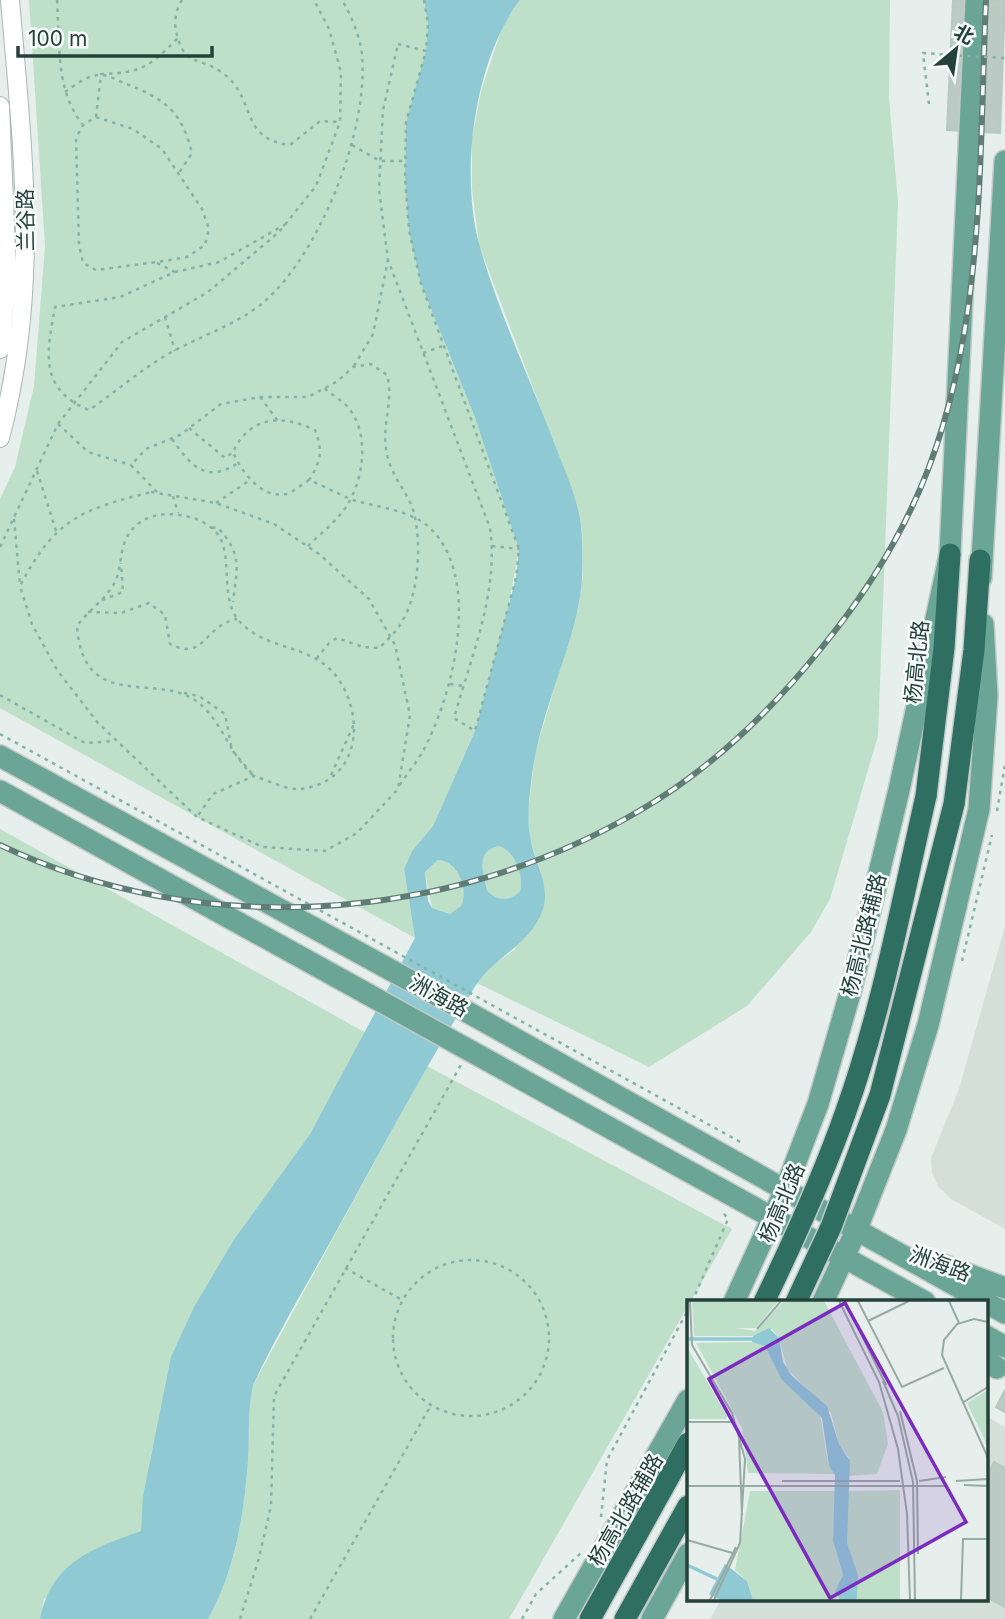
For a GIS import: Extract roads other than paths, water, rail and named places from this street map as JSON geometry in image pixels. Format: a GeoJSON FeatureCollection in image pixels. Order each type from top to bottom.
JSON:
{"type":"FeatureCollection","features":[{"type":"Feature","properties":{"kind":"highway","name":"杨高北路"},"geometry":{"type":"LineString","coordinates":[[765,1300],[802,1224],[846,1110],[883,981],[926,796],[944,648],[950,554]]}},
{"type":"Feature","properties":{"kind":"highway"},"geometry":{"type":"LineString","coordinates":[[797,1300],[831,1227],[880,1095],[954,804],[974,650],[979,559]]}},
{"type":"Feature","properties":{"kind":"highway"},"geometry":{"type":"LineString","coordinates":[[590,1619],[687,1446]]}},
{"type":"Feature","properties":{"kind":"highway"},"geometry":{"type":"LineString","coordinates":[[627,1615],[687,1508]]}},
{"type":"Feature","properties":{"kind":"main road","name":"杨高北路"},"geometry":{"type":"LineString","coordinates":[[950,554],[976,0]]}},
{"type":"Feature","properties":{"kind":"main road"},"geometry":{"type":"LineString","coordinates":[[825,1300],[853,1263],[866,1235],[928,1025],[979,809],[987,696],[979,559],[1005,161]]}},
{"type":"Feature","properties":{"kind":"main road","name":"杨高北路辅路"},"geometry":{"type":"LineString","coordinates":[[735,1300],[785,1190],[818,1104],[851,990],[900,790],[950,554]]}},
{"type":"Feature","properties":{"kind":"main road","name":"洲海路"},"geometry":{"type":"LineString","coordinates":[[0,756],[475,1005],[785,1190],[982,1300]]}},
{"type":"Feature","properties":{"kind":"main road","name":"洲海路"},"geometry":{"type":"LineString","coordinates":[[0,792],[921,1300]]}},
{"type":"Feature","properties":{"kind":"main road","name":"洲海路"},"geometry":{"type":"LineString","coordinates":[[866,1235],[1005,1288]]}},
{"type":"Feature","properties":{"kind":"main road","name":"洲海路"},"geometry":{"type":"LineString","coordinates":[[853,1263],[905,1300]]}},
{"type":"Feature","properties":{"kind":"main road","name":"洲海路"},"geometry":{"type":"LineString","coordinates":[[988,1303],[1005,1313]]}},
{"type":"Feature","properties":{"kind":"main road"},"geometry":{"type":"LineString","coordinates":[[988,1337],[1005,1347]]}},
{"type":"Feature","properties":{"kind":"main road","name":"杨高北路辅路"},"geometry":{"type":"LineString","coordinates":[[564,1619],[687,1402]]}},
{"type":"Feature","properties":{"kind":"main road"},"geometry":{"type":"LineString","coordinates":[[652,1619],[687,1556]]}},
{"type":"Feature","properties":{"kind":"street","name":"兰谷路"},"geometry":{"type":"LineString","coordinates":[[0,438],[15,382],[27,266],[27,188],[10,0]]}},
{"type":"Feature","properties":{"kind":"street","name":"兰谷路"},"geometry":{"type":"LineString","coordinates":[[0,106],[8,273],[0,349]]}},
{"type":"Feature","properties":{"kind":"water"},"geometry":{"type":"Polygon","coordinates":[[[424,0],[520,0],[504,25],[491,54],[482,86],[471,153],[471,186],[474,218],[487,270],[570,485],[581,526],[580,599],[539,739],[528,816],[532,845],[545,891],[543,909],[530,932],[482,977],[474,988],[407,1102],[253,1385],[241,1522],[225,1582],[208,1619],[40,1619],[54,1584],[76,1560],[106,1544],[141,1531],[143,1496],[171,1357],[194,1307],[235,1238],[310,1134],[415,938],[404,869],[412,851],[433,826],[475,731],[516,578],[519,549],[474,415],[421,284],[409,230],[405,178],[406,122],[426,51],[428,24],[424,0]],[[499,846],[486,852],[482,863],[487,890],[503,899],[520,891],[521,878],[514,858],[499,846]],[[438,860],[425,872],[428,901],[432,908],[450,914],[461,906],[463,884],[451,865],[438,860]]]}},
{"type":"Feature","properties":{"kind":"railway"},"geometry":{"type":"LineString","coordinates":[[0,845],[77,876],[158,896],[240,906],[324,906],[406,896],[487,877],[565,849],[639,811],[715,758],[783,693],[839,626],[883,561],[908,515],[929,467],[947,411],[961,353],[970,295],[980,177],[986,0]]}}]}
